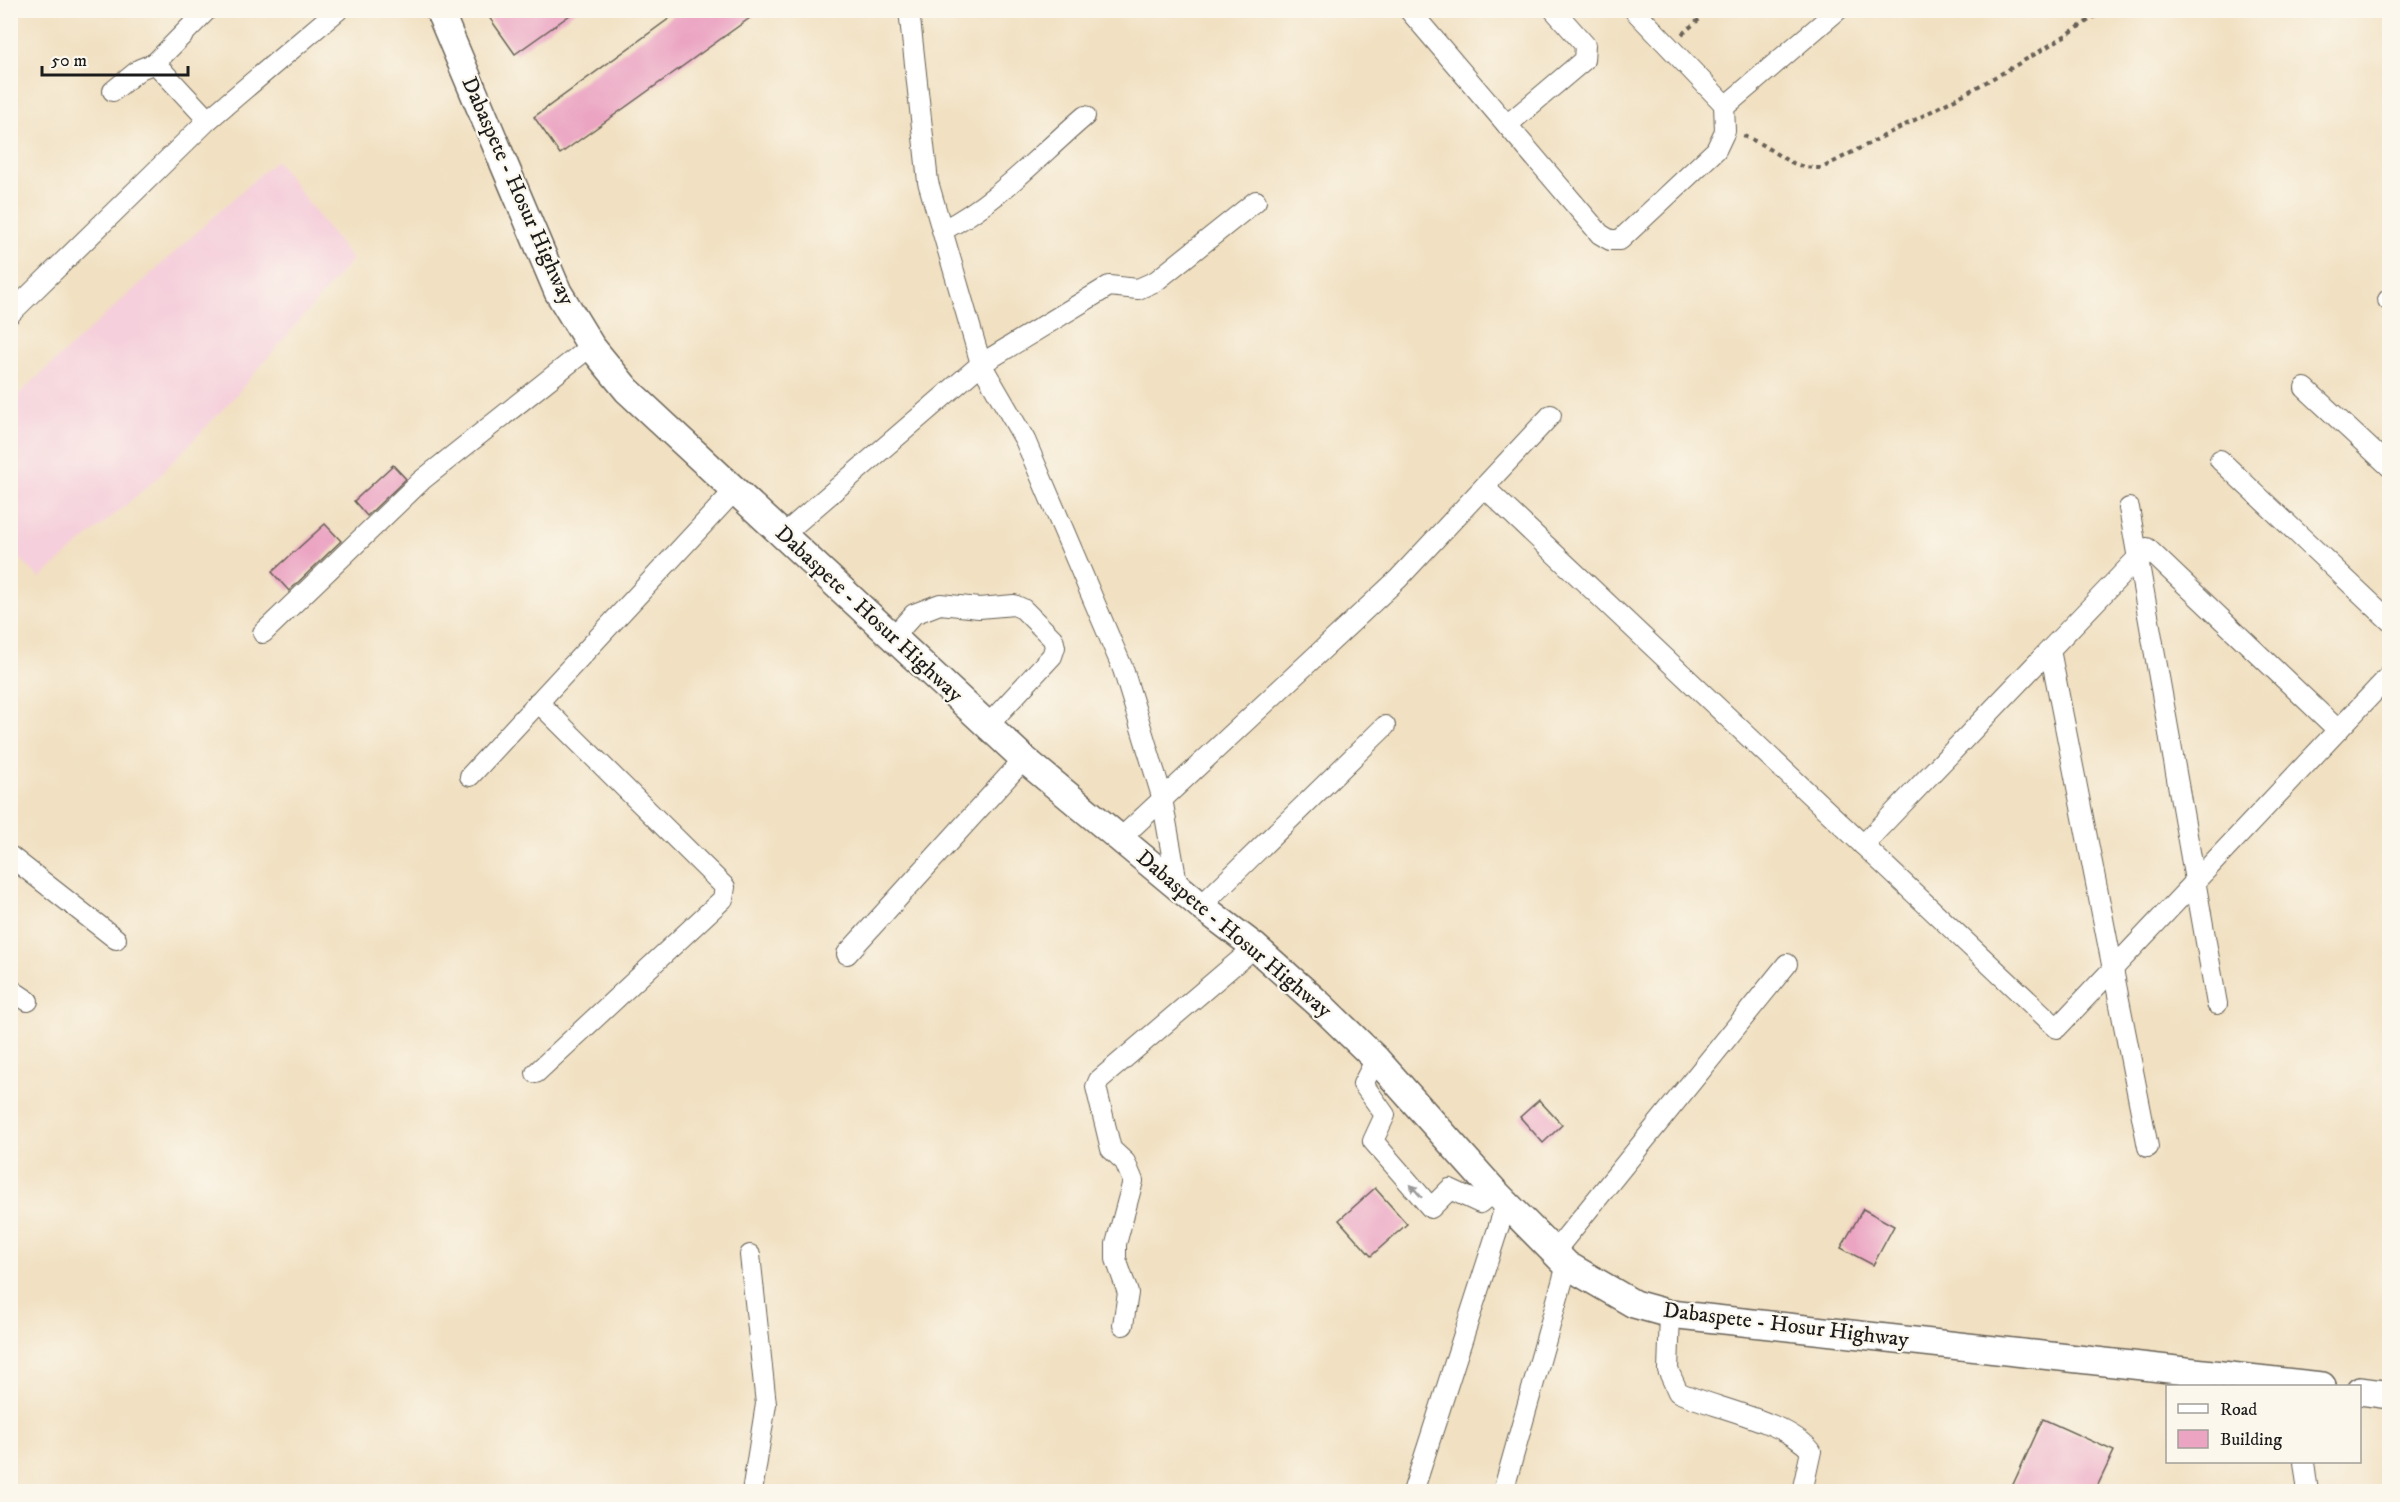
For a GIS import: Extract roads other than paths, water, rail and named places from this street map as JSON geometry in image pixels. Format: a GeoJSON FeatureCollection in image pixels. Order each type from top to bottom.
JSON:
{"type":"FeatureCollection","features":[{"type":"Feature","properties":{"kind":"highway","name":"Dabaspete - Hosur Highway"},"geometry":{"type":"LineString","coordinates":[[439,10],[558,292],[591,346],[627,390],[1024,759],[1177,883],[1201,906],[1256,947],[1376,1059],[1500,1198],[1560,1259],[1635,1304],[1670,1314],[2293,1385]]}},
{"type":"Feature","properties":{"kind":"highway"},"geometry":{"type":"LineString","coordinates":[[2361,1391],[2390,1395]]}},
{"type":"Feature","properties":{"kind":"street"},"geometry":{"type":"LineString","coordinates":[[113,91],[140,69],[155,63],[207,10]]}},
{"type":"Feature","properties":{"kind":"street"},"geometry":{"type":"LineString","coordinates":[[10,314],[208,120],[338,10]]}},
{"type":"Feature","properties":{"kind":"street"},"geometry":{"type":"LineString","coordinates":[[909,10],[928,182],[981,364],[1025,440],[1123,669],[1161,793],[1177,883]]}},
{"type":"Feature","properties":{"kind":"street"},"geometry":{"type":"LineString","coordinates":[[1409,10],[1600,234],[1610,240],[1620,240],[1716,150],[1725,131],[1725,104],[1634,10]]}},
{"type":"Feature","properties":{"kind":"street"},"geometry":{"type":"LineString","coordinates":[[1507,125],[1584,60],[1585,45],[1554,10]]}},
{"type":"Feature","properties":{"kind":"street"},"geometry":{"type":"LineString","coordinates":[[1725,104],[1838,10]]}},
{"type":"Feature","properties":{"kind":"street"},"geometry":{"type":"LineString","coordinates":[[155,63],[208,120]]}},
{"type":"Feature","properties":{"kind":"street"},"geometry":{"type":"LineString","coordinates":[[943,230],[971,216],[1005,191],[1039,156],[1085,116]]}},
{"type":"Feature","properties":{"kind":"street"},"geometry":{"type":"LineString","coordinates":[[784,534],[981,364],[1109,286],[1138,289],[1156,281],[1256,201]]}},
{"type":"Feature","properties":{"kind":"street"},"geometry":{"type":"LineString","coordinates":[[263,633],[422,480],[591,346]]}},
{"type":"Feature","properties":{"kind":"street"},"geometry":{"type":"LineString","coordinates":[[2306,388],[2390,467]]}},
{"type":"Feature","properties":{"kind":"street"},"geometry":{"type":"LineString","coordinates":[[1121,838],[1398,579],[1551,414]]}},
{"type":"Feature","properties":{"kind":"street"},"geometry":{"type":"LineString","coordinates":[[2220,460],[2390,621]]}},
{"type":"Feature","properties":{"kind":"street"},"geometry":{"type":"LineString","coordinates":[[1484,487],[2057,1028],[2390,675]]}},
{"type":"Feature","properties":{"kind":"street"},"geometry":{"type":"LineString","coordinates":[[470,776],[736,489]]}},
{"type":"Feature","properties":{"kind":"street"},"geometry":{"type":"LineString","coordinates":[[2129,508],[2217,1004]]}},
{"type":"Feature","properties":{"kind":"street"},"geometry":{"type":"LineString","coordinates":[[1863,845],[2147,548],[2338,730]]}},
{"type":"Feature","properties":{"kind":"street"},"geometry":{"type":"LineString","coordinates":[[894,636],[914,614],[940,603],[979,608],[1014,605],[1023,609],[1053,639],[1055,647],[1052,656],[987,726]]}},
{"type":"Feature","properties":{"kind":"street"},"geometry":{"type":"LineString","coordinates":[[2050,650],[2148,1147]]}},
{"type":"Feature","properties":{"kind":"street"},"geometry":{"type":"LineString","coordinates":[[536,1073],[723,899],[726,893],[725,888],[538,702]]}},
{"type":"Feature","properties":{"kind":"street"},"geometry":{"type":"LineString","coordinates":[[1201,906],[1385,726]]}},
{"type":"Feature","properties":{"kind":"street"},"geometry":{"type":"LineString","coordinates":[[847,954],[1024,759]]}},
{"type":"Feature","properties":{"kind":"street"},"geometry":{"type":"LineString","coordinates":[[10,856],[117,939]]}},
{"type":"Feature","properties":{"kind":"street"},"geometry":{"type":"LineString","coordinates":[[1123,1325],[1128,1293],[1116,1259],[1116,1244],[1133,1181],[1125,1162],[1111,1149],[1096,1087],[1100,1080],[1256,947]]}},
{"type":"Feature","properties":{"kind":"street"},"geometry":{"type":"LineString","coordinates":[[1503,1491],[1560,1259],[1787,964]]}},
{"type":"Feature","properties":{"kind":"street"},"geometry":{"type":"LineString","coordinates":[[10,989],[28,1001]]}},
{"type":"Feature","properties":{"kind":"street"},"geometry":{"type":"LineString","coordinates":[[1376,1059],[1363,1084],[1384,1115],[1373,1141],[1431,1208],[1450,1189],[1480,1203],[1500,1198]]}},
{"type":"Feature","properties":{"kind":"street"},"geometry":{"type":"LineString","coordinates":[[1413,1491],[1500,1198]]}},
{"type":"Feature","properties":{"kind":"street"},"geometry":{"type":"LineString","coordinates":[[750,1256],[766,1404],[752,1491]]}},
{"type":"Feature","properties":{"kind":"street"},"geometry":{"type":"LineString","coordinates":[[1670,1314],[1668,1370],[1678,1392],[1769,1425],[1804,1443],[1811,1450],[1811,1459],[1802,1491]]}},
{"type":"Feature","properties":{"kind":"street"},"geometry":{"type":"LineString","coordinates":[[2304,1463],[2308,1491]]}}]}
